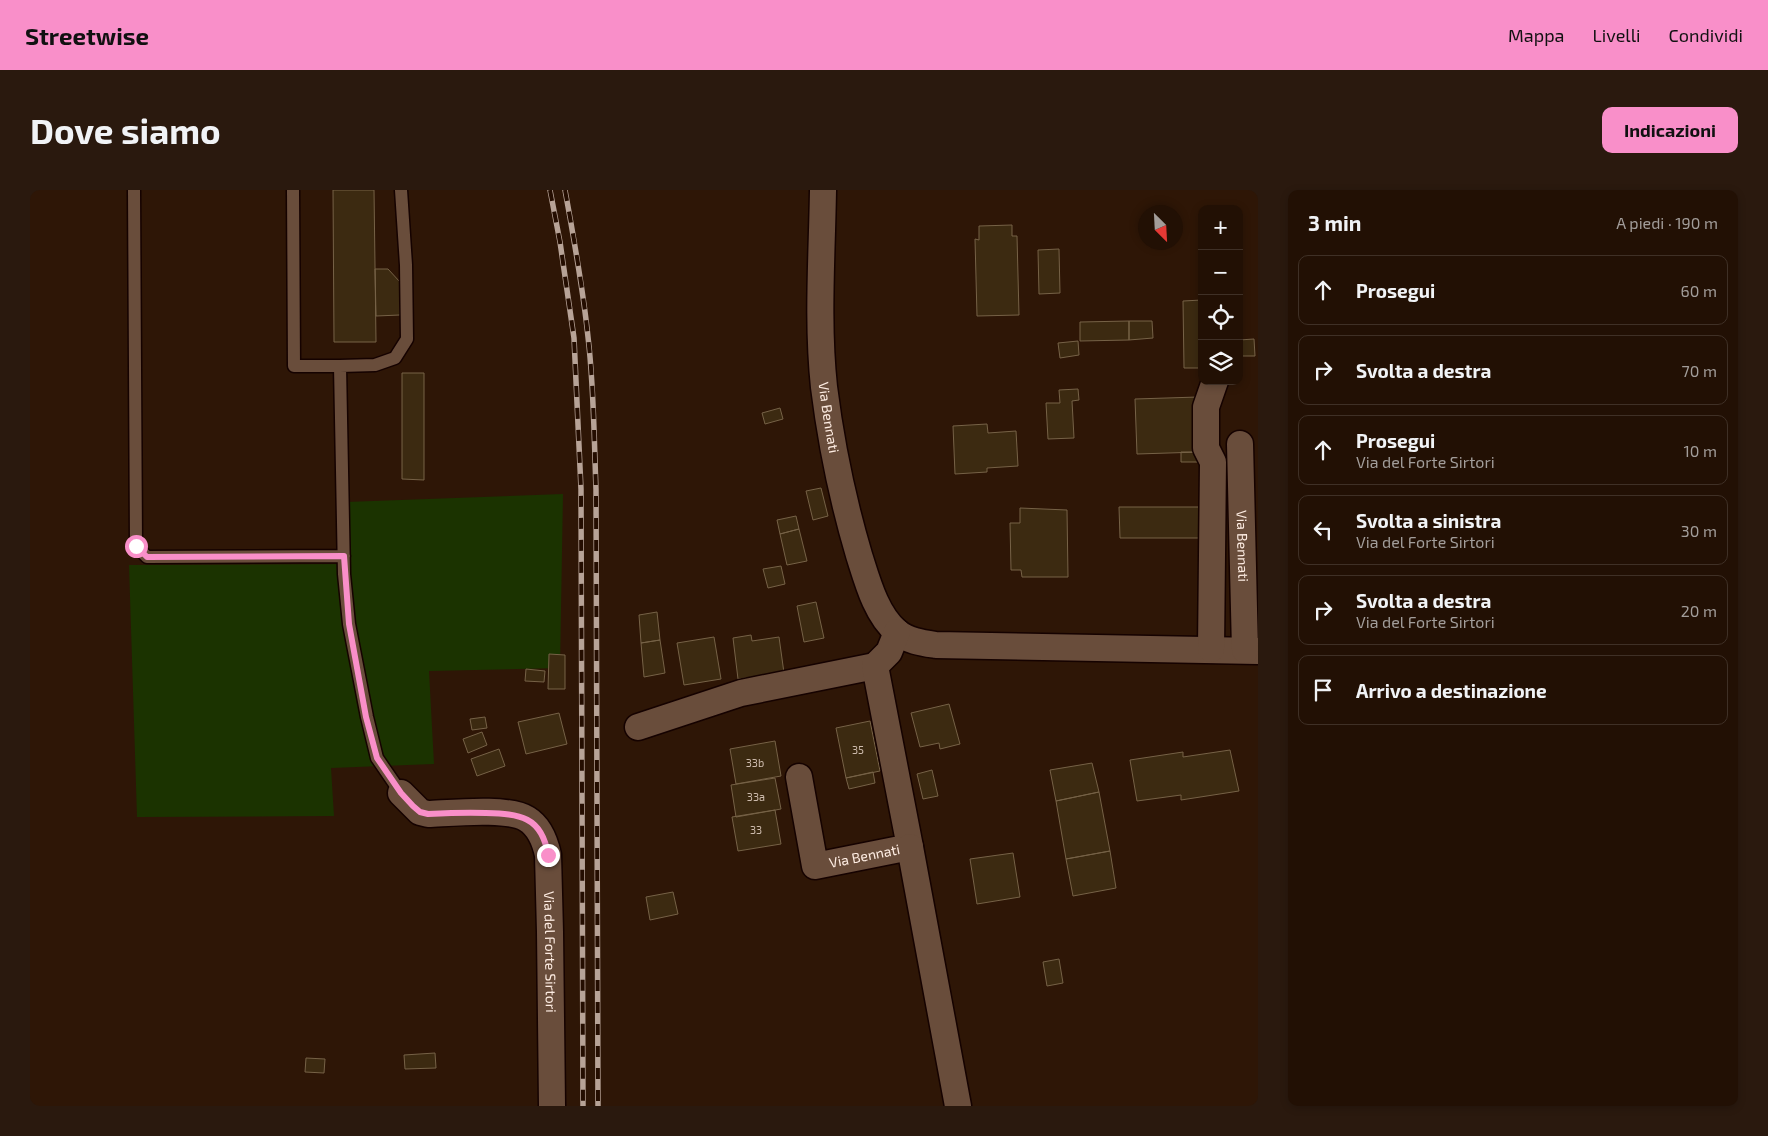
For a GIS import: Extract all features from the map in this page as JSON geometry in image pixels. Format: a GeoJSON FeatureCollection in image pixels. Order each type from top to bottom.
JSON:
{"type":"FeatureCollection","features":[{"type":"Feature","properties":{"kind":"street","name":"Via Bennati"},"geometry":{"type":"LineString","coordinates":[[822,190],[821,318],[824,387],[852,530],[869,587],[880,610],[897,632],[915,642],[936,645],[1251,650],[1240,444]]}},
{"type":"Feature","properties":{"kind":"street"},"geometry":{"type":"LineString","coordinates":[[1211,649],[1214,462],[1206,448],[1206,407],[1214,385]]}},
{"type":"Feature","properties":{"kind":"street"},"geometry":{"type":"LineString","coordinates":[[638,727],[741,693],[875,666],[889,652],[897,632]]}},
{"type":"Feature","properties":{"kind":"street","name":"Via Bennati"},"geometry":{"type":"LineString","coordinates":[[799,778],[815,866],[910,847],[875,666]]}},
{"type":"Feature","properties":{"kind":"street","name":"Via del Forte Sirtori"},"geometry":{"type":"LineString","coordinates":[[401,793],[420,812],[428,814],[512,814],[532,823],[546,842],[550,932],[552,1106]]}},
{"type":"Feature","properties":{"kind":"street"},"geometry":{"type":"LineString","coordinates":[[910,847],[958,1106]]}},
{"type":"Feature","properties":{"kind":"lane"},"geometry":{"type":"LineString","coordinates":[[134,190],[136,546],[147,557],[344,556]]}},
{"type":"Feature","properties":{"kind":"lane"},"geometry":{"type":"LineString","coordinates":[[293,190],[294,366],[375,365],[395,358],[407,339],[406,265],[401,190]]}},
{"type":"Feature","properties":{"kind":"lane"},"geometry":{"type":"LineString","coordinates":[[340,366],[344,556],[349,624],[366,717],[377,758],[401,793]]}},
{"type":"Feature","properties":{"kind":"green space"},"geometry":{"type":"Polygon","coordinates":[[[563,494],[560,668],[429,671],[434,764],[331,768],[334,816],[137,817],[129,565],[347,564],[346,502],[563,494]]]}},
{"type":"Feature","properties":{"kind":"building"},"geometry":{"type":"Polygon","coordinates":[[[333,190],[374,190],[376,342],[334,342],[333,190]]]}},
{"type":"Feature","properties":{"kind":"building"},"geometry":{"type":"Polygon","coordinates":[[[1012,225],[1012,236],[1017,236],[1019,315],[977,316],[975,239],[979,240],[979,226],[1012,225]]]}},
{"type":"Feature","properties":{"kind":"building"},"geometry":{"type":"Polygon","coordinates":[[[1059,249],[1060,293],[1039,294],[1038,250],[1059,249]]]}},
{"type":"Feature","properties":{"kind":"building"},"geometry":{"type":"Polygon","coordinates":[[[375,269],[388,269],[400,282],[400,315],[376,316],[375,269]]]}},
{"type":"Feature","properties":{"kind":"building"},"geometry":{"type":"Polygon","coordinates":[[[1198,300],[1198,368],[1184,368],[1183,301],[1198,300]]]}},
{"type":"Feature","properties":{"kind":"building"},"geometry":{"type":"Polygon","coordinates":[[[1129,321],[1152,321],[1153,338],[1129,340],[1129,321]]]}},
{"type":"Feature","properties":{"kind":"building"},"geometry":{"type":"Polygon","coordinates":[[[1129,321],[1129,340],[1080,341],[1080,322],[1129,321]]]}},
{"type":"Feature","properties":{"kind":"building"},"geometry":{"type":"Polygon","coordinates":[[[1254,339],[1255,356],[1243,356],[1243,340],[1254,339]]]}},
{"type":"Feature","properties":{"kind":"building"},"geometry":{"type":"Polygon","coordinates":[[[1078,341],[1079,355],[1060,358],[1058,343],[1078,341]]]}},
{"type":"Feature","properties":{"kind":"building"},"geometry":{"type":"Polygon","coordinates":[[[402,373],[424,373],[424,480],[402,479],[402,373]]]}},
{"type":"Feature","properties":{"kind":"building"},"geometry":{"type":"Polygon","coordinates":[[[1078,389],[1079,400],[1072,401],[1074,438],[1048,439],[1046,403],[1060,403],[1059,390],[1078,389]]]}},
{"type":"Feature","properties":{"kind":"building"},"geometry":{"type":"Polygon","coordinates":[[[1198,397],[1200,452],[1137,454],[1135,399],[1198,397]]]}},
{"type":"Feature","properties":{"kind":"building"},"geometry":{"type":"Polygon","coordinates":[[[780,408],[783,419],[765,424],[762,413],[780,408]]]}},
{"type":"Feature","properties":{"kind":"building"},"geometry":{"type":"Polygon","coordinates":[[[987,424],[988,433],[1016,431],[1018,466],[987,468],[987,472],[955,474],[953,426],[987,424]]]}},
{"type":"Feature","properties":{"kind":"building"},"geometry":{"type":"Polygon","coordinates":[[[1181,452],[1200,452],[1201,462],[1181,462],[1181,452]]]}},
{"type":"Feature","properties":{"kind":"building"},"geometry":{"type":"Polygon","coordinates":[[[821,488],[828,516],[813,520],[806,491],[821,488]]]}},
{"type":"Feature","properties":{"kind":"building"},"geometry":{"type":"Polygon","coordinates":[[[1119,507],[1209,507],[1208,538],[1120,538],[1119,507]]]}},
{"type":"Feature","properties":{"kind":"building"},"geometry":{"type":"Polygon","coordinates":[[[1020,508],[1067,510],[1068,577],[1022,577],[1021,570],[1011,570],[1010,523],[1020,523],[1020,508]]]}},
{"type":"Feature","properties":{"kind":"building"},"geometry":{"type":"Polygon","coordinates":[[[796,516],[799,529],[780,534],[777,520],[796,516]]]}},
{"type":"Feature","properties":{"kind":"building"},"geometry":{"type":"Polygon","coordinates":[[[799,529],[807,561],[787,565],[780,534],[799,529]]]}},
{"type":"Feature","properties":{"kind":"building"},"geometry":{"type":"Polygon","coordinates":[[[781,566],[785,584],[768,588],[763,569],[781,566]]]}},
{"type":"Feature","properties":{"kind":"building"},"geometry":{"type":"Polygon","coordinates":[[[816,602],[824,638],[804,642],[797,606],[816,602]]]}},
{"type":"Feature","properties":{"kind":"building"},"geometry":{"type":"Polygon","coordinates":[[[657,612],[660,640],[641,643],[639,615],[657,612]]]}},
{"type":"Feature","properties":{"kind":"building"},"geometry":{"type":"Polygon","coordinates":[[[751,635],[752,641],[779,637],[784,673],[738,679],[733,638],[751,635]]]}},
{"type":"Feature","properties":{"kind":"building"},"geometry":{"type":"Polygon","coordinates":[[[714,637],[721,679],[684,685],[677,643],[714,637]]]}},
{"type":"Feature","properties":{"kind":"building"},"geometry":{"type":"Polygon","coordinates":[[[660,640],[665,673],[644,677],[641,643],[660,640]]]}},
{"type":"Feature","properties":{"kind":"building"},"geometry":{"type":"Polygon","coordinates":[[[549,654],[565,655],[565,689],[548,689],[549,654]]]}},
{"type":"Feature","properties":{"kind":"building"},"geometry":{"type":"Polygon","coordinates":[[[526,669],[545,671],[544,682],[525,681],[526,669]]]}},
{"type":"Feature","properties":{"kind":"building"},"geometry":{"type":"Polygon","coordinates":[[[949,704],[960,744],[940,749],[939,743],[920,747],[911,713],[949,704]]]}},
{"type":"Feature","properties":{"kind":"building"},"geometry":{"type":"Polygon","coordinates":[[[559,713],[567,744],[526,754],[518,722],[559,713]]]}},
{"type":"Feature","properties":{"kind":"building"},"geometry":{"type":"Polygon","coordinates":[[[485,717],[487,728],[472,730],[470,719],[485,717]]]}},
{"type":"Feature","properties":{"kind":"building"},"geometry":{"type":"Polygon","coordinates":[[[870,721],[880,771],[846,778],[836,728],[870,721]]]}},
{"type":"Feature","properties":{"kind":"building"},"geometry":{"type":"Polygon","coordinates":[[[482,732],[487,745],[468,753],[463,739],[482,732]]]}},
{"type":"Feature","properties":{"kind":"building"},"geometry":{"type":"Polygon","coordinates":[[[775,741],[781,776],[736,784],[730,749],[775,741]]]}},
{"type":"Feature","properties":{"kind":"building"},"geometry":{"type":"Polygon","coordinates":[[[499,749],[505,766],[477,776],[471,759],[499,749]]]}},
{"type":"Feature","properties":{"kind":"building"},"geometry":{"type":"Polygon","coordinates":[[[1230,750],[1239,791],[1181,800],[1181,795],[1137,801],[1130,760],[1183,752],[1183,757],[1230,750]]]}},
{"type":"Feature","properties":{"kind":"building"},"geometry":{"type":"Polygon","coordinates":[[[1092,763],[1099,792],[1056,801],[1050,770],[1092,763]]]}},
{"type":"Feature","properties":{"kind":"building"},"geometry":{"type":"Polygon","coordinates":[[[932,770],[938,796],[923,799],[917,774],[932,770]]]}},
{"type":"Feature","properties":{"kind":"building"},"geometry":{"type":"Polygon","coordinates":[[[873,772],[875,783],[849,789],[846,778],[873,772]]]}},
{"type":"Feature","properties":{"kind":"building"},"geometry":{"type":"Polygon","coordinates":[[[775,778],[781,809],[736,817],[731,785],[775,778]]]}},
{"type":"Feature","properties":{"kind":"building"},"geometry":{"type":"Polygon","coordinates":[[[1099,792],[1110,851],[1066,859],[1056,801],[1099,792]]]}},
{"type":"Feature","properties":{"kind":"building"},"geometry":{"type":"Polygon","coordinates":[[[775,810],[781,844],[738,851],[732,817],[775,810]]]}},
{"type":"Feature","properties":{"kind":"building"},"geometry":{"type":"Polygon","coordinates":[[[1110,851],[1116,888],[1073,896],[1066,859],[1110,851]]]}},
{"type":"Feature","properties":{"kind":"building"},"geometry":{"type":"Polygon","coordinates":[[[1013,853],[1020,897],[977,904],[970,859],[1013,853]]]}},
{"type":"Feature","properties":{"kind":"building"},"geometry":{"type":"Polygon","coordinates":[[[673,892],[678,914],[650,920],[646,897],[673,892]]]}},
{"type":"Feature","properties":{"kind":"building"},"geometry":{"type":"Polygon","coordinates":[[[1059,959],[1063,983],[1047,986],[1043,962],[1059,959]]]}},
{"type":"Feature","properties":{"kind":"building"},"geometry":{"type":"Polygon","coordinates":[[[435,1053],[436,1068],[405,1069],[404,1055],[435,1053]]]}},
{"type":"Feature","properties":{"kind":"building"},"geometry":{"type":"Polygon","coordinates":[[[306,1058],[325,1059],[324,1073],[305,1072],[306,1058]]]}},
{"type":"Feature","properties":{"kind":"railway"},"geometry":{"type":"LineString","coordinates":[[550,190],[560,242],[574,338],[581,489],[583,1106]]}},
{"type":"Feature","properties":{"kind":"railway"},"geometry":{"type":"LineString","coordinates":[[565,190],[586,319],[594,413],[596,489],[598,1106]]}},
{"type":"Feature","properties":{"kind":"route"},"geometry":{"type":"LineString","coordinates":[[136,546],[147,557],[344,556],[349,624],[366,717],[377,758],[401,793],[420,812],[428,814],[512,814],[526,819],[537,828],[546,842],[548,855]]}}]}
